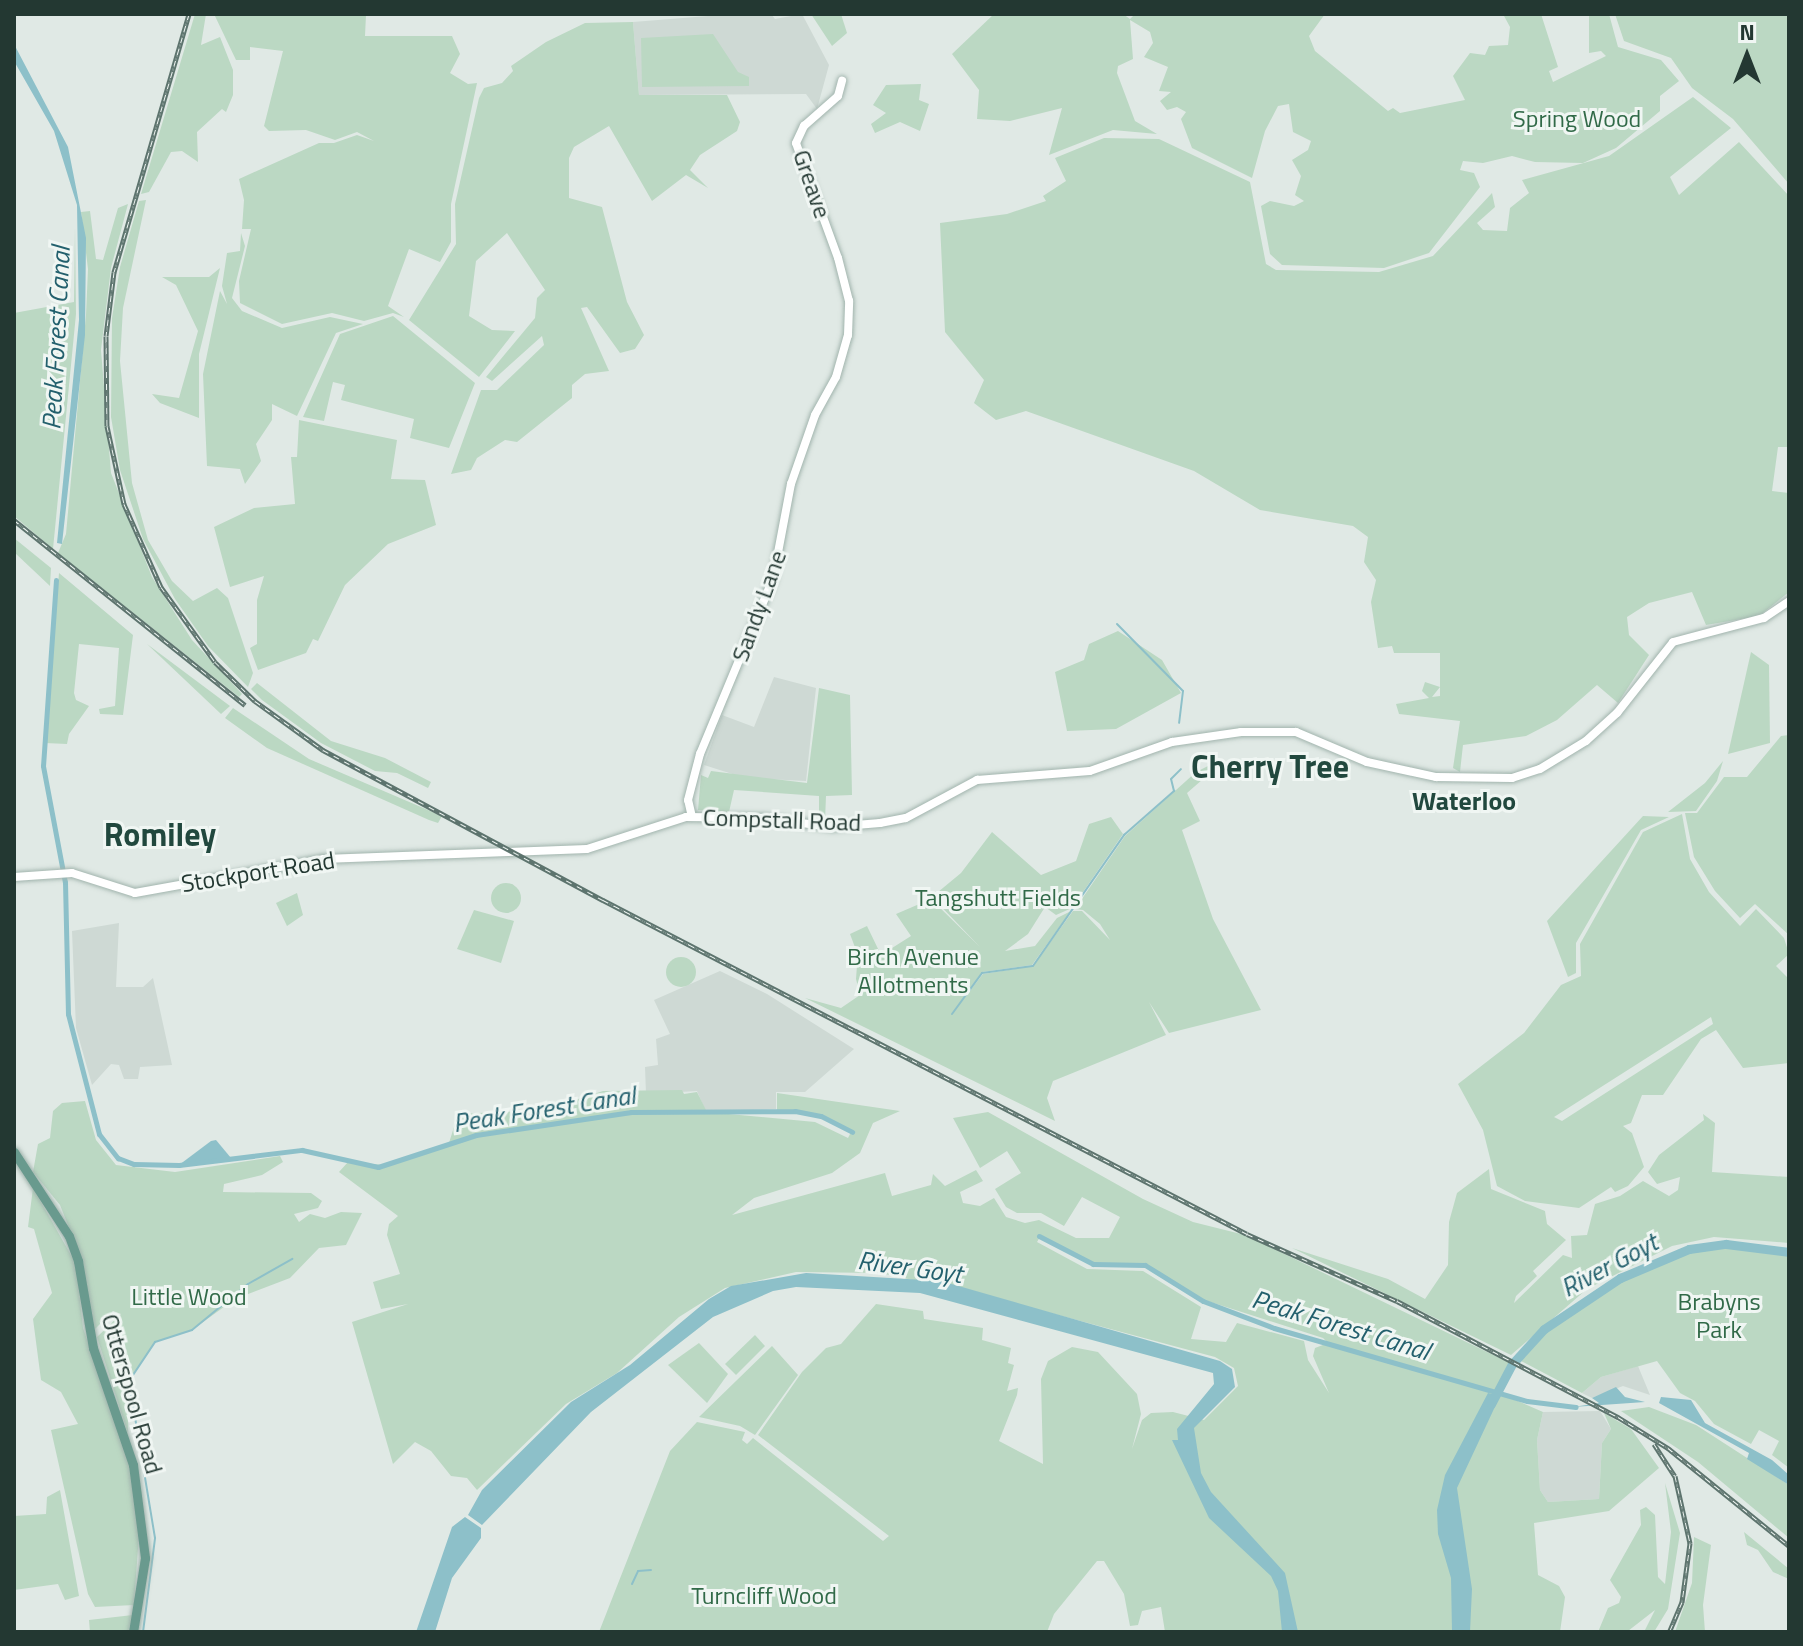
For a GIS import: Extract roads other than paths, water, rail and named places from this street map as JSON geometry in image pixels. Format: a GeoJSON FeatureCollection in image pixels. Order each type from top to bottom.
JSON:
{"type":"FeatureCollection","features":[{"type":"Feature","properties":{"kind":"main road","name":"Greave"},"geometry":{"type":"LineString","coordinates":[[842,81],[838,96],[804,126],[796,143],[849,301]]}},
{"type":"Feature","properties":{"kind":"main road","name":"Sandy Lane"},"geometry":{"type":"LineString","coordinates":[[692,817],[688,800],[700,754],[777,568],[791,484],[843,354],[849,301]]}},
{"type":"Feature","properties":{"kind":"main road","name":"Compstall Road"},"geometry":{"type":"LineString","coordinates":[[508,853],[587,849],[692,817],[832,827],[880,823],[906,818],[977,780],[1090,771],[1172,742],[1241,732],[1296,732],[1367,762],[1436,777],[1481,780],[1526,776],[1604,726],[1673,642],[1764,618],[1789,601]]}},
{"type":"Feature","properties":{"kind":"main road","name":"Stockport Road"},"geometry":{"type":"LineString","coordinates":[[14,877],[69,873],[135,893],[324,859],[508,853]]}},
{"type":"Feature","properties":{"kind":"main road","name":"Otterspool Road"},"geometry":{"type":"LineString","coordinates":[[14,1152],[69,1236],[78,1261],[93,1348],[133,1465],[145,1558],[133,1632]]}},
{"type":"Feature","properties":{"kind":"water"},"geometry":{"type":"Polygon","coordinates":[[[14,44],[68,147],[86,238],[85,335],[62,544],[57,543],[79,320],[77,205],[54,131],[14,61],[14,44]]]}},
{"type":"Feature","properties":{"kind":"water"},"geometry":{"type":"Polygon","coordinates":[[[216,1140],[231,1158],[179,1165],[211,1141],[216,1140]]]}},
{"type":"Feature","properties":{"kind":"water"},"geometry":{"type":"Polygon","coordinates":[[[806,1273],[941,1281],[1220,1361],[1232,1369],[1235,1387],[1194,1428],[1201,1473],[1211,1492],[1285,1573],[1298,1632],[1282,1632],[1278,1591],[1271,1576],[1209,1518],[1172,1440],[1178,1440],[1177,1429],[1214,1384],[1213,1373],[920,1293],[796,1287],[773,1291],[713,1317],[591,1412],[482,1525],[468,1515],[482,1490],[571,1402],[630,1365],[709,1299],[731,1286],[806,1273]]]}},
{"type":"Feature","properties":{"kind":"water"},"geometry":{"type":"Polygon","coordinates":[[[1616,1387],[1625,1397],[1645,1402],[1573,1407],[1599,1403],[1592,1398],[1616,1387]]]}},
{"type":"Feature","properties":{"kind":"water"},"geometry":{"type":"Polygon","coordinates":[[[1488,1393],[1500,1396],[1457,1488],[1472,1589],[1470,1632],[1452,1632],[1451,1578],[1438,1534],[1437,1510],[1445,1475],[1488,1393]]]}},
{"type":"Feature","properties":{"kind":"water"},"geometry":{"type":"Polygon","coordinates":[[[1661,1397],[1691,1400],[1705,1423],[1772,1460],[1789,1475],[1789,1485],[1747,1459],[1749,1453],[1659,1403],[1661,1397]]]}},
{"type":"Feature","properties":{"kind":"water"},"geometry":{"type":"Polygon","coordinates":[[[465,1517],[481,1528],[481,1538],[452,1578],[435,1632],[416,1632],[452,1527],[465,1517]]]}},
{"type":"Feature","properties":{"kind":"waterway","name":"Peak Forest Canal"},"geometry":{"type":"LineString","coordinates":[[56,580],[43,766],[65,882],[68,1014],[99,1134],[118,1158],[134,1164],[179,1165],[302,1150],[378,1167],[476,1135],[631,1112],[795,1111],[821,1116],[852,1132]]}},
{"type":"Feature","properties":{"kind":"waterway"},"geometry":{"type":"LineString","coordinates":[[1117,624],[1183,691],[1179,723]]}},
{"type":"Feature","properties":{"kind":"waterway"},"geometry":{"type":"LineString","coordinates":[[952,1014],[982,973],[1033,966],[1124,835],[1174,791],[1171,779],[1181,769]]}},
{"type":"Feature","properties":{"kind":"waterway","name":"Peak Forest Canal"},"geometry":{"type":"LineString","coordinates":[[1039,1236],[1093,1264],[1145,1265],[1203,1301],[1274,1328],[1527,1401],[1576,1407]]}},
{"type":"Feature","properties":{"kind":"waterway","name":"River Goyt"},"geometry":{"type":"LineString","coordinates":[[1491,1404],[1512,1364],[1544,1329],[1620,1278],[1689,1249],[1726,1244],[1789,1252]]}},
{"type":"Feature","properties":{"kind":"waterway"},"geometry":{"type":"LineString","coordinates":[[143,1632],[155,1538],[129,1381],[155,1342],[192,1330],[248,1284],[292,1259]]}},
{"type":"Feature","properties":{"kind":"waterway"},"geometry":{"type":"LineString","coordinates":[[632,1584],[638,1571],[651,1570]]}},
{"type":"Feature","properties":{"kind":"railway"},"geometry":{"type":"LineString","coordinates":[[189,14],[114,272],[106,336],[107,426],[124,504],[161,587],[215,662],[255,701],[323,750],[603,900],[1247,1234],[1397,1301],[1618,1417],[1668,1448],[1789,1546]]}},
{"type":"Feature","properties":{"kind":"railway"},"geometry":{"type":"LineString","coordinates":[[14,520],[245,705]]}},
{"type":"Feature","properties":{"kind":"railway"},"geometry":{"type":"LineString","coordinates":[[1654,1444],[1675,1476],[1690,1543],[1682,1602],[1669,1632]]}},
{"type":"Feature","properties":{"kind":"district","name":"Cherry Tree"},"geometry":{"type":"Point","coordinates":[1270,766]}},
{"type":"Feature","properties":{"kind":"district","name":"Waterloo"},"geometry":{"type":"Point","coordinates":[1464,801]}},
{"type":"Feature","properties":{"kind":"district","name":"Romiley"},"geometry":{"type":"Point","coordinates":[160,834]}},
{"type":"Feature","properties":{"kind":"park label","name":"Spring Wood"},"geometry":{"type":"Point","coordinates":[1577,119]}},
{"type":"Feature","properties":{"kind":"park label","name":"Tangshutt Fields"},"geometry":{"type":"Point","coordinates":[998,898]}},
{"type":"Feature","properties":{"kind":"park label","name":"Birch Avenue Allotments"},"geometry":{"type":"Point","coordinates":[913,971]}},
{"type":"Feature","properties":{"kind":"park label","name":"Little Wood"},"geometry":{"type":"Point","coordinates":[189,1297]}},
{"type":"Feature","properties":{"kind":"park label","name":"Brabyns Park"},"geometry":{"type":"Point","coordinates":[1719,1316]}},
{"type":"Feature","properties":{"kind":"park label","name":"Turncliff Wood"},"geometry":{"type":"Point","coordinates":[764,1596]}}]}
